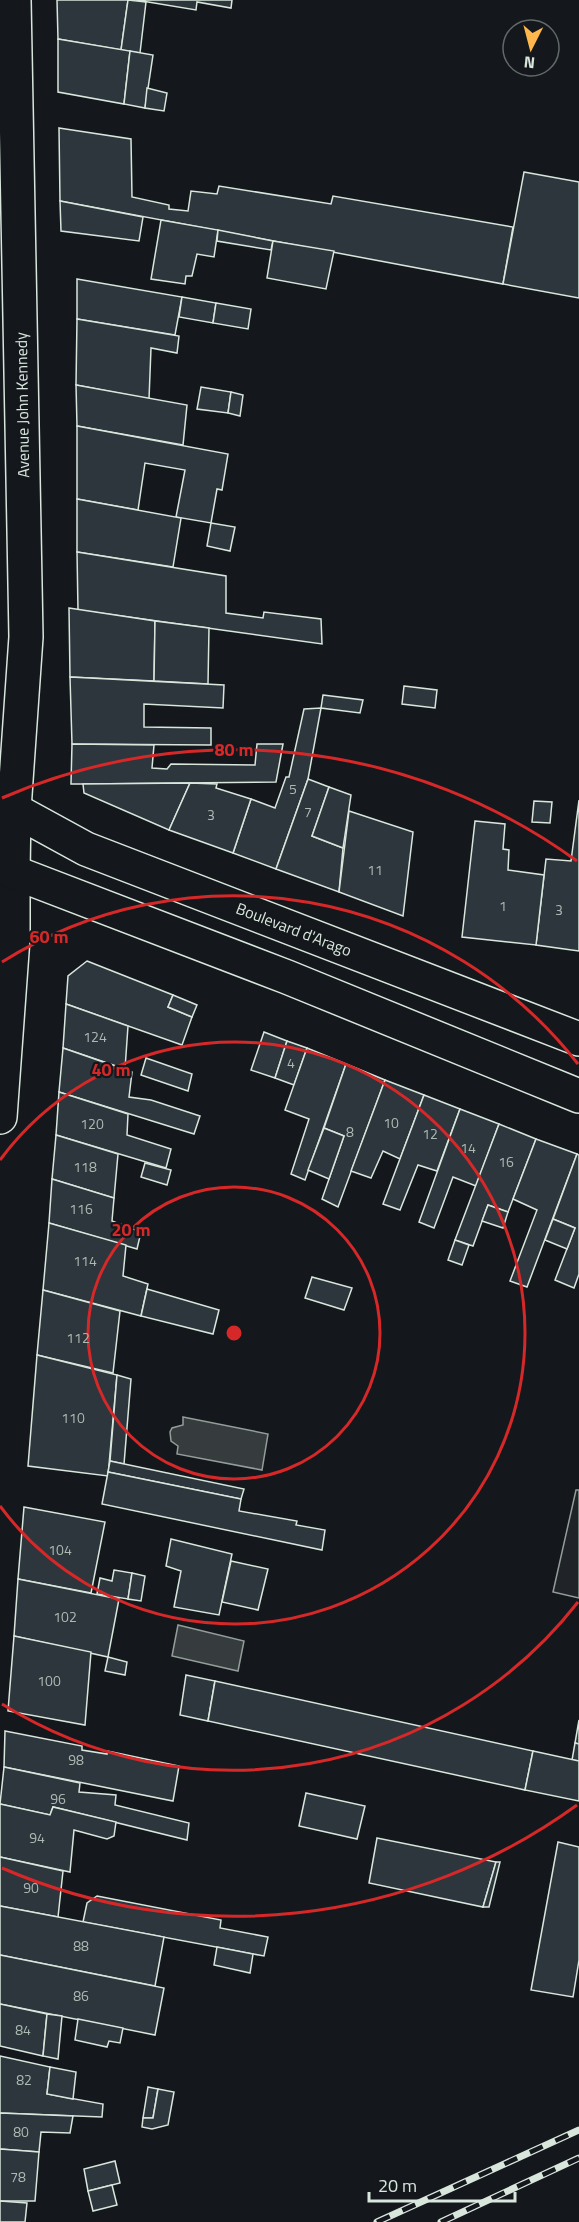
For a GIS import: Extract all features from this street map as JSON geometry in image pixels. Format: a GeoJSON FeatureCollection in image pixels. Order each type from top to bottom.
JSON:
{"type":"FeatureCollection","features":[{"type":"Feature","properties":{"kind":"main road","name":"Avenue John Kennedy"},"geometry":{"type":"LineString","coordinates":[[0,1117],[13,938],[7,869],[7,806],[26,637],[14,0]]}},
{"type":"Feature","properties":{"kind":"main road","name":"Boulevard d'Arago"},"geometry":{"type":"LineString","coordinates":[[7,806],[86,849],[579,1039]]}},
{"type":"Feature","properties":{"kind":"main road"},"geometry":{"type":"LineString","coordinates":[[7,869],[287,977],[579,1096]]}},
{"type":"Feature","properties":{"kind":"shaded area"},"geometry":{"type":"Polygon","coordinates":[[[183,1417],[268,1434],[262,1470],[177,1454],[178,1446],[171,1441],[170,1432],[172,1428],[183,1425],[183,1417]]]}},
{"type":"Feature","properties":{"kind":"shaded area"},"geometry":{"type":"Polygon","coordinates":[[[576,1490],[579,1490],[579,1598],[553,1592],[576,1490]]]}},
{"type":"Feature","properties":{"kind":"shaded area"},"geometry":{"type":"Polygon","coordinates":[[[178,1625],[244,1641],[238,1671],[172,1656],[178,1625]]]}},
{"type":"Feature","properties":{"kind":"building"},"geometry":{"type":"Polygon","coordinates":[[[57,0],[128,0],[121,50],[58,39],[57,0]]]}},
{"type":"Feature","properties":{"kind":"building"},"geometry":{"type":"Polygon","coordinates":[[[128,0],[146,2],[140,53],[121,50],[128,0]]]}},
{"type":"Feature","properties":{"kind":"building"},"geometry":{"type":"Polygon","coordinates":[[[136,0],[232,0],[231,8],[197,2],[196,10],[136,0]]]}},
{"type":"Feature","properties":{"kind":"building"},"geometry":{"type":"Polygon","coordinates":[[[58,39],[130,51],[124,104],[58,92],[58,39]]]}},
{"type":"Feature","properties":{"kind":"building"},"geometry":{"type":"Polygon","coordinates":[[[130,51],[153,55],[145,108],[124,104],[130,51]]]}},
{"type":"Feature","properties":{"kind":"building"},"geometry":{"type":"Polygon","coordinates":[[[147,88],[167,93],[164,111],[145,108],[147,88]]]}},
{"type":"Feature","properties":{"kind":"building"},"geometry":{"type":"Polygon","coordinates":[[[59,128],[131,139],[132,197],[169,205],[169,209],[188,211],[191,191],[217,194],[219,186],[331,204],[333,196],[513,227],[503,284],[60,201],[59,128]]]}},
{"type":"Feature","properties":{"kind":"building"},"geometry":{"type":"Polygon","coordinates":[[[524,172],[579,182],[579,298],[503,284],[524,172]]]}},
{"type":"Feature","properties":{"kind":"building"},"geometry":{"type":"Polygon","coordinates":[[[60,201],[143,217],[139,241],[61,231],[60,201]]]}},
{"type":"Feature","properties":{"kind":"building"},"geometry":{"type":"Polygon","coordinates":[[[161,220],[218,230],[214,257],[197,254],[192,276],[186,276],[185,284],[151,279],[161,220]]]}},
{"type":"Feature","properties":{"kind":"building"},"geometry":{"type":"Polygon","coordinates":[[[218,230],[273,241],[271,250],[217,241],[218,230]]]}},
{"type":"Feature","properties":{"kind":"building"},"geometry":{"type":"Polygon","coordinates":[[[273,241],[334,251],[326,289],[267,278],[273,241]]]}},
{"type":"Feature","properties":{"kind":"building"},"geometry":{"type":"Polygon","coordinates":[[[77,279],[182,297],[175,335],[77,319],[77,279]]]}},
{"type":"Feature","properties":{"kind":"building"},"geometry":{"type":"Polygon","coordinates":[[[182,297],[216,303],[213,323],[179,317],[182,297]]]}},
{"type":"Feature","properties":{"kind":"building"},"geometry":{"type":"Polygon","coordinates":[[[216,303],[251,309],[248,329],[213,323],[216,303]]]}},
{"type":"Feature","properties":{"kind":"building"},"geometry":{"type":"Polygon","coordinates":[[[77,319],[179,336],[177,353],[151,348],[149,399],[76,385],[77,319]]]}},
{"type":"Feature","properties":{"kind":"building"},"geometry":{"type":"Polygon","coordinates":[[[76,385],[187,405],[183,445],[77,426],[76,385]]]}},
{"type":"Feature","properties":{"kind":"building"},"geometry":{"type":"Polygon","coordinates":[[[201,387],[231,392],[228,413],[197,409],[201,387]]]}},
{"type":"Feature","properties":{"kind":"building"},"geometry":{"type":"Polygon","coordinates":[[[231,392],[243,395],[240,416],[228,413],[231,392]]]}},
{"type":"Feature","properties":{"kind":"building"},"geometry":{"type":"Polygon","coordinates":[[[77,426],[228,454],[222,490],[217,489],[211,523],[176,517],[185,470],[145,463],[138,510],[77,499],[77,426]]]}},
{"type":"Feature","properties":{"kind":"building"},"geometry":{"type":"Polygon","coordinates":[[[77,499],[181,518],[173,567],[77,552],[77,499]]]}},
{"type":"Feature","properties":{"kind":"building"},"geometry":{"type":"Polygon","coordinates":[[[211,523],[235,527],[230,551],[207,546],[211,523]]]}},
{"type":"Feature","properties":{"kind":"building"},"geometry":{"type":"Polygon","coordinates":[[[77,552],[226,576],[226,613],[263,618],[264,612],[321,619],[322,644],[78,610],[77,552]]]}},
{"type":"Feature","properties":{"kind":"building"},"geometry":{"type":"Polygon","coordinates":[[[69,608],[155,621],[154,681],[70,677],[69,608]]]}},
{"type":"Feature","properties":{"kind":"building"},"geometry":{"type":"Polygon","coordinates":[[[155,621],[209,628],[208,684],[154,681],[155,621]]]}},
{"type":"Feature","properties":{"kind":"building"},"geometry":{"type":"Polygon","coordinates":[[[70,677],[224,685],[223,708],[144,704],[144,727],[211,728],[211,745],[72,744],[70,677]]]}},
{"type":"Feature","properties":{"kind":"building"},"geometry":{"type":"Polygon","coordinates":[[[404,686],[437,690],[435,708],[402,704],[404,686]]]}},
{"type":"Feature","properties":{"kind":"building"},"geometry":{"type":"Polygon","coordinates":[[[323,695],[363,700],[360,713],[321,708],[323,695]]]}},
{"type":"Feature","properties":{"kind":"building"},"geometry":{"type":"Polygon","coordinates":[[[321,708],[308,779],[276,869],[233,853],[251,799],[275,808],[286,777],[289,777],[304,709],[321,708]]]}},
{"type":"Feature","properties":{"kind":"building"},"geometry":{"type":"Polygon","coordinates":[[[72,744],[154,745],[152,768],[167,769],[171,764],[255,765],[257,744],[283,744],[276,782],[71,784],[72,744]]]}},
{"type":"Feature","properties":{"kind":"building"},"geometry":{"type":"Polygon","coordinates":[[[308,779],[329,787],[312,836],[343,848],[339,892],[276,869],[308,779]]]}},
{"type":"Feature","properties":{"kind":"building"},"geometry":{"type":"Polygon","coordinates":[[[190,783],[169,830],[84,793],[83,784],[190,783]]]}},
{"type":"Feature","properties":{"kind":"building"},"geometry":{"type":"Polygon","coordinates":[[[190,783],[217,784],[216,788],[251,799],[233,853],[169,830],[190,783]]]}},
{"type":"Feature","properties":{"kind":"building"},"geometry":{"type":"Polygon","coordinates":[[[329,787],[351,795],[343,848],[312,836],[329,787]]]}},
{"type":"Feature","properties":{"kind":"building"},"geometry":{"type":"Polygon","coordinates":[[[579,800],[579,951],[536,945],[546,859],[571,861],[579,800]]]}},
{"type":"Feature","properties":{"kind":"building"},"geometry":{"type":"Polygon","coordinates":[[[534,801],[552,802],[550,823],[532,822],[534,801]]]}},
{"type":"Feature","properties":{"kind":"building"},"geometry":{"type":"Polygon","coordinates":[[[349,811],[413,832],[403,916],[339,892],[349,811]]]}},
{"type":"Feature","properties":{"kind":"building"},"geometry":{"type":"Polygon","coordinates":[[[475,821],[505,824],[503,849],[509,850],[508,870],[544,875],[536,945],[462,937],[475,821]]]}},
{"type":"Feature","properties":{"kind":"building"},"geometry":{"type":"Polygon","coordinates":[[[87,961],[173,995],[168,1007],[192,1017],[182,1045],[66,1004],[68,976],[87,961]]]}},
{"type":"Feature","properties":{"kind":"building"},"geometry":{"type":"Polygon","coordinates":[[[173,995],[197,1005],[192,1017],[168,1007],[173,995]]]}},
{"type":"Feature","properties":{"kind":"building"},"geometry":{"type":"Polygon","coordinates":[[[66,1004],[128,1026],[125,1069],[63,1048],[66,1004]]]}},
{"type":"Feature","properties":{"kind":"building"},"geometry":{"type":"Polygon","coordinates":[[[264,1032],[287,1041],[275,1078],[251,1070],[264,1032]]]}},
{"type":"Feature","properties":{"kind":"building"},"geometry":{"type":"Polygon","coordinates":[[[287,1041],[307,1048],[294,1085],[275,1078],[287,1041]]]}},
{"type":"Feature","properties":{"kind":"building"},"geometry":{"type":"Polygon","coordinates":[[[63,1048],[132,1072],[129,1097],[151,1100],[200,1116],[194,1134],[59,1092],[63,1048]]]}},
{"type":"Feature","properties":{"kind":"building"},"geometry":{"type":"Polygon","coordinates":[[[307,1048],[346,1064],[305,1180],[291,1174],[309,1119],[285,1110],[307,1048]]]}},
{"type":"Feature","properties":{"kind":"building"},"geometry":{"type":"Polygon","coordinates":[[[146,1058],[192,1074],[188,1091],[141,1075],[146,1058]]]}},
{"type":"Feature","properties":{"kind":"building"},"geometry":{"type":"Polygon","coordinates":[[[346,1064],[385,1080],[338,1207],[322,1199],[344,1136],[324,1128],[346,1064]]]}},
{"type":"Feature","properties":{"kind":"building"},"geometry":{"type":"Polygon","coordinates":[[[385,1080],[424,1095],[400,1159],[383,1151],[371,1178],[351,1171],[385,1080]]]}},
{"type":"Feature","properties":{"kind":"building"},"geometry":{"type":"Polygon","coordinates":[[[59,1092],[128,1114],[127,1135],[171,1149],[166,1168],[56,1135],[59,1092]]]}},
{"type":"Feature","properties":{"kind":"building"},"geometry":{"type":"Polygon","coordinates":[[[424,1095],[460,1109],[437,1171],[418,1165],[400,1210],[383,1204],[424,1095]]]}},
{"type":"Feature","properties":{"kind":"building"},"geometry":{"type":"Polygon","coordinates":[[[460,1109],[499,1124],[476,1186],[453,1177],[434,1228],[419,1222],[460,1109]]]}},
{"type":"Feature","properties":{"kind":"building"},"geometry":{"type":"Polygon","coordinates":[[[499,1124],[536,1139],[508,1212],[488,1205],[473,1246],[455,1240],[499,1124]]]}},
{"type":"Feature","properties":{"kind":"building"},"geometry":{"type":"Polygon","coordinates":[[[324,1128],[344,1136],[329,1179],[308,1170],[324,1128]]]}},
{"type":"Feature","properties":{"kind":"building"},"geometry":{"type":"Polygon","coordinates":[[[56,1135],[118,1154],[114,1198],[52,1179],[56,1135]]]}},
{"type":"Feature","properties":{"kind":"building"},"geometry":{"type":"Polygon","coordinates":[[[536,1139],[577,1154],[527,1287],[510,1281],[537,1210],[513,1199],[536,1139]]]}},
{"type":"Feature","properties":{"kind":"building"},"geometry":{"type":"Polygon","coordinates":[[[577,1154],[579,1155],[579,1274],[574,1288],[555,1280],[575,1228],[553,1219],[577,1154]]]}},
{"type":"Feature","properties":{"kind":"building"},"geometry":{"type":"Polygon","coordinates":[[[145,1163],[171,1170],[167,1185],[141,1177],[145,1163]]]}},
{"type":"Feature","properties":{"kind":"building"},"geometry":{"type":"Polygon","coordinates":[[[52,1179],[114,1198],[112,1221],[141,1232],[137,1249],[49,1223],[52,1179]]]}},
{"type":"Feature","properties":{"kind":"building"},"geometry":{"type":"Polygon","coordinates":[[[488,1205],[508,1212],[503,1228],[482,1221],[488,1205]]]}},
{"type":"Feature","properties":{"kind":"building"},"geometry":{"type":"Polygon","coordinates":[[[553,1219],[575,1228],[567,1249],[545,1240],[553,1219]]]}},
{"type":"Feature","properties":{"kind":"building"},"geometry":{"type":"Polygon","coordinates":[[[49,1223],[126,1245],[123,1276],[148,1284],[141,1316],[43,1290],[49,1223]]]}},
{"type":"Feature","properties":{"kind":"building"},"geometry":{"type":"Polygon","coordinates":[[[455,1240],[469,1245],[462,1265],[448,1260],[455,1240]]]}},
{"type":"Feature","properties":{"kind":"building"},"geometry":{"type":"Polygon","coordinates":[[[312,1277],[352,1288],[344,1310],[305,1298],[312,1277]]]}},
{"type":"Feature","properties":{"kind":"building"},"geometry":{"type":"Polygon","coordinates":[[[147,1289],[219,1310],[213,1334],[141,1316],[147,1289]]]}},
{"type":"Feature","properties":{"kind":"building"},"geometry":{"type":"Polygon","coordinates":[[[43,1290],[120,1311],[113,1373],[37,1355],[43,1290]]]}},
{"type":"Feature","properties":{"kind":"building"},"geometry":{"type":"Polygon","coordinates":[[[37,1355],[117,1375],[108,1476],[28,1466],[37,1355]]]}},
{"type":"Feature","properties":{"kind":"building"},"geometry":{"type":"Polygon","coordinates":[[[117,1375],[131,1379],[124,1464],[110,1461],[117,1375]]]}},
{"type":"Feature","properties":{"kind":"building"},"geometry":{"type":"Polygon","coordinates":[[[110,1461],[244,1489],[241,1499],[108,1472],[110,1461]]]}},
{"type":"Feature","properties":{"kind":"building"},"geometry":{"type":"Polygon","coordinates":[[[108,1472],[241,1499],[239,1511],[297,1521],[296,1525],[325,1530],[322,1550],[102,1504],[108,1472]]]}},
{"type":"Feature","properties":{"kind":"building"},"geometry":{"type":"Polygon","coordinates":[[[24,1507],[105,1522],[91,1593],[18,1579],[24,1507]]]}},
{"type":"Feature","properties":{"kind":"building"},"geometry":{"type":"Polygon","coordinates":[[[171,1539],[232,1554],[219,1615],[174,1607],[181,1571],[166,1566],[171,1539]]]}},
{"type":"Feature","properties":{"kind":"building"},"geometry":{"type":"Polygon","coordinates":[[[231,1561],[268,1569],[258,1610],[222,1602],[231,1561]]]}},
{"type":"Feature","properties":{"kind":"building"},"geometry":{"type":"Polygon","coordinates":[[[114,1570],[132,1573],[128,1599],[97,1594],[100,1578],[112,1581],[114,1570]]]}},
{"type":"Feature","properties":{"kind":"building"},"geometry":{"type":"Polygon","coordinates":[[[132,1573],[145,1576],[141,1601],[128,1599],[132,1573]]]}},
{"type":"Feature","properties":{"kind":"building"},"geometry":{"type":"Polygon","coordinates":[[[18,1579],[119,1599],[108,1657],[14,1636],[18,1579]]]}},
{"type":"Feature","properties":{"kind":"building"},"geometry":{"type":"Polygon","coordinates":[[[14,1636],[91,1652],[85,1725],[8,1711],[14,1636]]]}},
{"type":"Feature","properties":{"kind":"building"},"geometry":{"type":"Polygon","coordinates":[[[108,1657],[127,1662],[125,1675],[105,1671],[108,1657]]]}},
{"type":"Feature","properties":{"kind":"building"},"geometry":{"type":"Polygon","coordinates":[[[186,1675],[215,1681],[208,1721],[180,1715],[186,1675]]]}},
{"type":"Feature","properties":{"kind":"building"},"geometry":{"type":"Polygon","coordinates":[[[215,1681],[533,1751],[525,1790],[208,1721],[215,1681]]]}},
{"type":"Feature","properties":{"kind":"building"},"geometry":{"type":"Polygon","coordinates":[[[579,1720],[579,1744],[575,1743],[579,1720]]]}},
{"type":"Feature","properties":{"kind":"building"},"geometry":{"type":"Polygon","coordinates":[[[5,1731],[82,1746],[82,1750],[107,1754],[107,1751],[179,1766],[173,1801],[4,1767],[5,1731]]]}},
{"type":"Feature","properties":{"kind":"building"},"geometry":{"type":"Polygon","coordinates":[[[575,1743],[579,1744],[579,1761],[572,1760],[575,1743]]]}},
{"type":"Feature","properties":{"kind":"building"},"geometry":{"type":"Polygon","coordinates":[[[533,1751],[579,1761],[579,1801],[525,1790],[533,1751]]]}},
{"type":"Feature","properties":{"kind":"building"},"geometry":{"type":"Polygon","coordinates":[[[4,1767],[80,1783],[79,1792],[116,1795],[115,1805],[189,1823],[187,1840],[53,1807],[50,1815],[0,1804],[4,1767]]]}},
{"type":"Feature","properties":{"kind":"building"},"geometry":{"type":"Polygon","coordinates":[[[306,1793],[365,1806],[357,1839],[299,1826],[306,1793]]]}},
{"type":"Feature","properties":{"kind":"building"},"geometry":{"type":"Polygon","coordinates":[[[0,1804],[50,1815],[53,1807],[116,1822],[114,1836],[107,1839],[74,1830],[70,1872],[0,1857],[0,1804]]]}},
{"type":"Feature","properties":{"kind":"building"},"geometry":{"type":"Polygon","coordinates":[[[377,1838],[496,1862],[483,1907],[369,1883],[377,1838]]]}},
{"type":"Feature","properties":{"kind":"building"},"geometry":{"type":"Polygon","coordinates":[[[558,1842],[579,1847],[579,1960],[573,1997],[531,1990],[558,1842]]]}},
{"type":"Feature","properties":{"kind":"building"},"geometry":{"type":"Polygon","coordinates":[[[0,1857],[63,1871],[58,1917],[0,1906],[0,1857]]]}},
{"type":"Feature","properties":{"kind":"building"},"geometry":{"type":"Polygon","coordinates":[[[496,1862],[500,1862],[489,1907],[483,1907],[496,1862]]]}},
{"type":"Feature","properties":{"kind":"building"},"geometry":{"type":"Polygon","coordinates":[[[97,1896],[221,1920],[220,1928],[268,1937],[264,1956],[83,1922],[87,1903],[97,1896]]]}},
{"type":"Feature","properties":{"kind":"building"},"geometry":{"type":"Polygon","coordinates":[[[0,1906],[164,1937],[155,1986],[0,1955],[0,1906]]]}},
{"type":"Feature","properties":{"kind":"building"},"geometry":{"type":"Polygon","coordinates":[[[217,1947],[253,1954],[250,1973],[214,1965],[217,1947]]]}},
{"type":"Feature","properties":{"kind":"building"},"geometry":{"type":"Polygon","coordinates":[[[0,1955],[164,1988],[155,2035],[0,2004],[0,1955]]]}},
{"type":"Feature","properties":{"kind":"building"},"geometry":{"type":"Polygon","coordinates":[[[0,2004],[47,2014],[43,2056],[0,2046],[0,2004]]]}},
{"type":"Feature","properties":{"kind":"building"},"geometry":{"type":"Polygon","coordinates":[[[47,2014],[62,2016],[58,2059],[43,2056],[47,2014]]]}},
{"type":"Feature","properties":{"kind":"building"},"geometry":{"type":"Polygon","coordinates":[[[78,2019],[123,2028],[120,2043],[109,2041],[107,2047],[75,2040],[78,2019]]]}},
{"type":"Feature","properties":{"kind":"building"},"geometry":{"type":"Polygon","coordinates":[[[0,2056],[50,2067],[47,2094],[103,2104],[102,2117],[0,2113],[0,2056]]]}},
{"type":"Feature","properties":{"kind":"building"},"geometry":{"type":"Polygon","coordinates":[[[50,2067],[76,2072],[73,2099],[47,2094],[50,2067]]]}},
{"type":"Feature","properties":{"kind":"building"},"geometry":{"type":"Polygon","coordinates":[[[148,2087],[158,2089],[153,2118],[143,2118],[148,2087]]]}},
{"type":"Feature","properties":{"kind":"building"},"geometry":{"type":"Polygon","coordinates":[[[158,2089],[174,2092],[168,2125],[152,2129],[142,2127],[143,2118],[153,2118],[158,2089]]]}},
{"type":"Feature","properties":{"kind":"building"},"geometry":{"type":"Polygon","coordinates":[[[0,2113],[73,2116],[70,2133],[41,2132],[39,2152],[0,2149],[0,2113]]]}},
{"type":"Feature","properties":{"kind":"building"},"geometry":{"type":"Polygon","coordinates":[[[0,2149],[39,2152],[35,2201],[0,2201],[0,2149]]]}},
{"type":"Feature","properties":{"kind":"building"},"geometry":{"type":"Polygon","coordinates":[[[115,2161],[120,2183],[88,2191],[84,2169],[115,2161]]]}},
{"type":"Feature","properties":{"kind":"building"},"geometry":{"type":"Polygon","coordinates":[[[112,2185],[117,2205],[93,2211],[88,2191],[112,2185]]]}},
{"type":"Feature","properties":{"kind":"building"},"geometry":{"type":"Polygon","coordinates":[[[0,2201],[27,2203],[25,2222],[0,2222],[0,2201]]]}},
{"type":"Feature","properties":{"kind":"railway"},"geometry":{"type":"LineString","coordinates":[[377,2222],[579,2130]]}},
{"type":"Feature","properties":{"kind":"railway"},"geometry":{"type":"LineString","coordinates":[[441,2222],[579,2158]]}}]}
